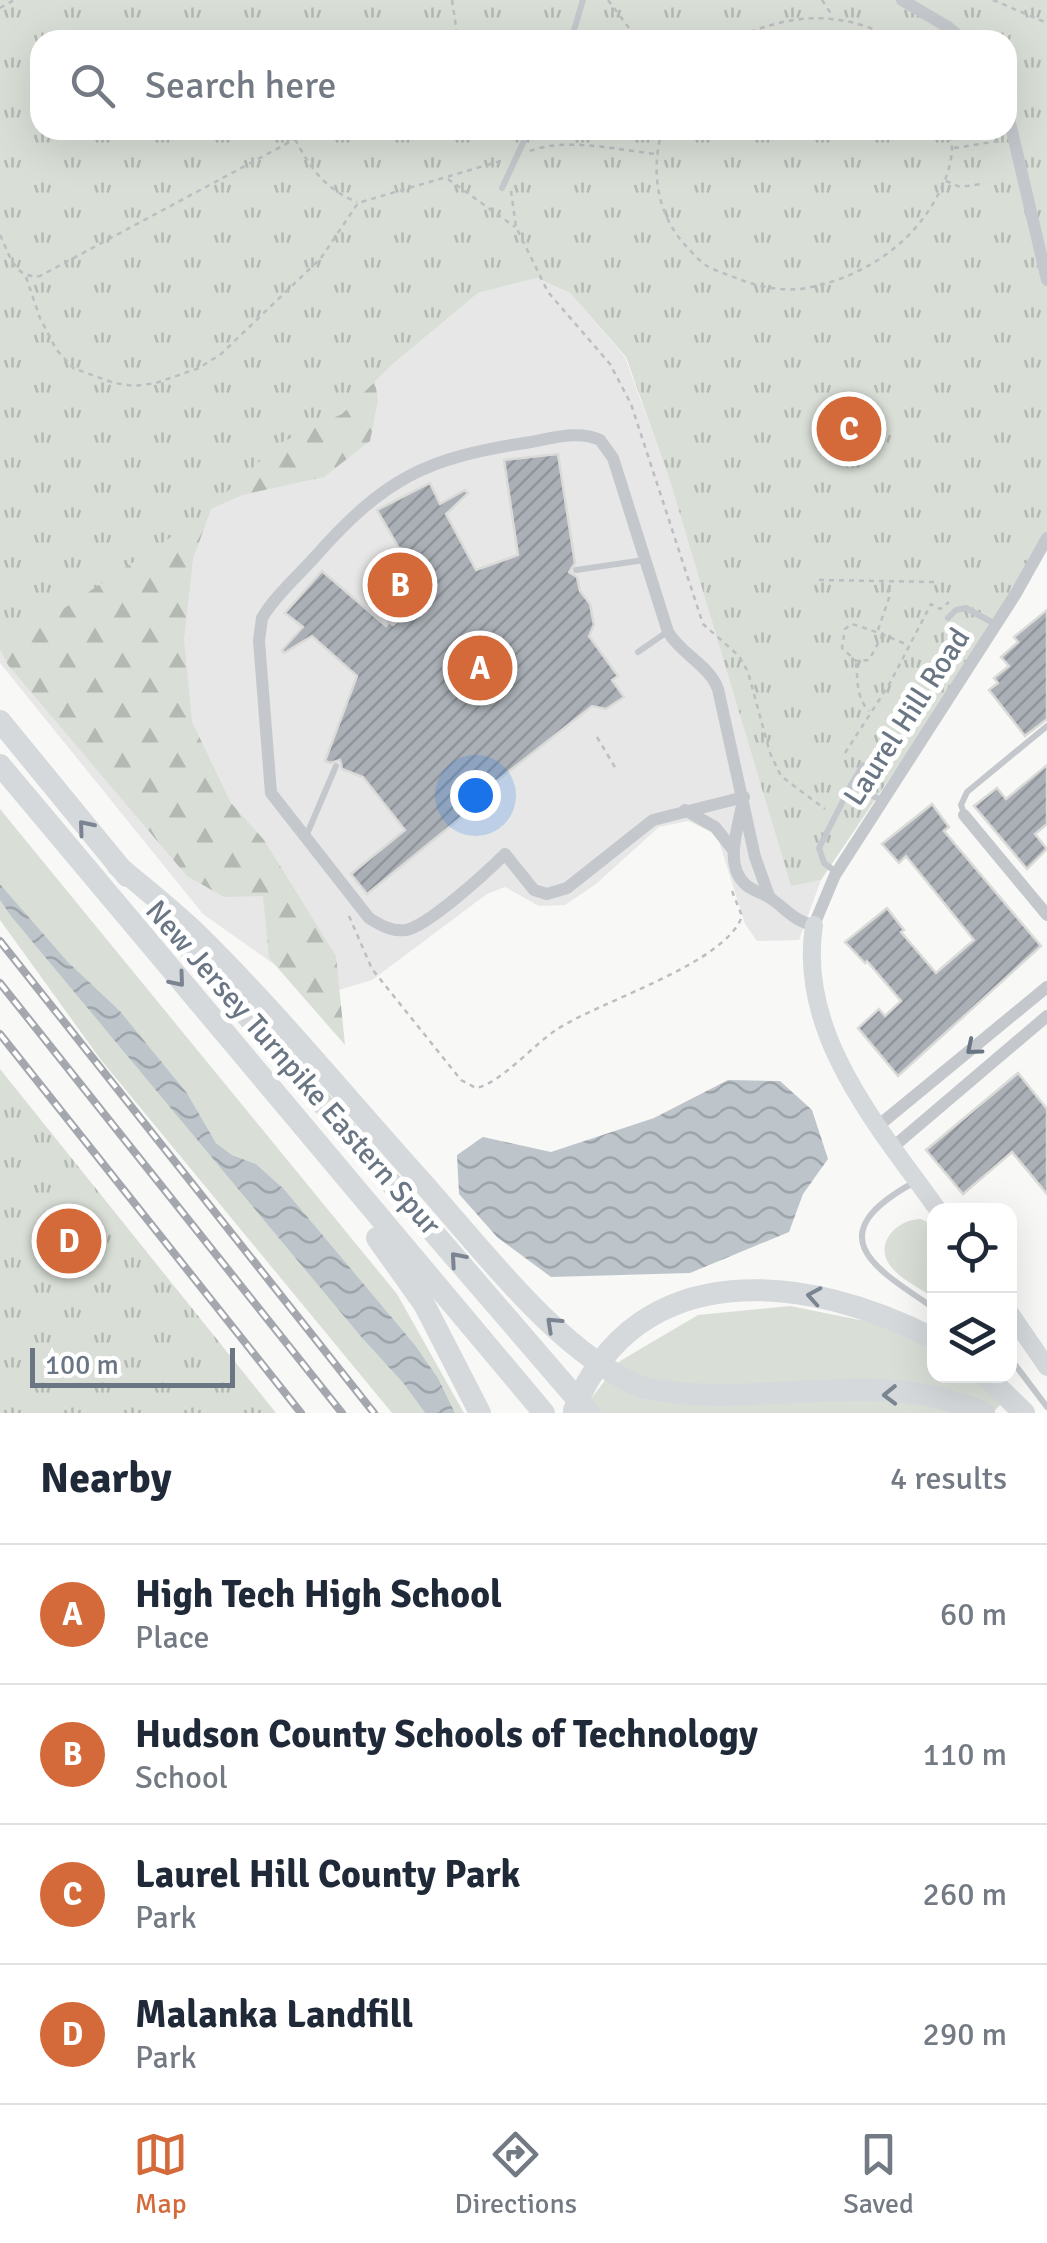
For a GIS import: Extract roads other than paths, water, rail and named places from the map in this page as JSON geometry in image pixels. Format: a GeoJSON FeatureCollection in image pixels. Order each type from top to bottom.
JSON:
{"type":"FeatureCollection","features":[{"type":"Feature","properties":{"kind":"highway","name":"New Jersey Turnpike Eastern Spur"},"geometry":{"type":"LineString","coordinates":[[0,721],[118,866],[589,1413]]}},
{"type":"Feature","properties":{"kind":"highway","name":"New Jersey Turnpike Eastern Spur"},"geometry":{"type":"LineString","coordinates":[[0,765],[544,1413]]}},
{"type":"Feature","properties":{"kind":"highway"},"geometry":{"type":"LineString","coordinates":[[118,866],[198,935],[540,1312],[611,1371],[656,1393],[702,1402],[753,1403],[900,1394],[941,1399],[984,1413]]}},
{"type":"Feature","properties":{"kind":"highway"},"geometry":{"type":"LineString","coordinates":[[287,1108],[338,1193],[415,1289],[480,1413]]}},
{"type":"Feature","properties":{"kind":"highway"},"geometry":{"type":"LineString","coordinates":[[573,1413],[602,1359],[643,1321],[691,1298],[718,1292],[802,1293],[859,1306],[927,1337]]}},
{"type":"Feature","properties":{"kind":"highway"},"geometry":{"type":"LineString","coordinates":[[993,1383],[1024,1413]]}},
{"type":"Feature","properties":{"kind":"street"},"geometry":{"type":"LineString","coordinates":[[902,0],[951,30]]}},
{"type":"Feature","properties":{"kind":"street"},"geometry":{"type":"LineString","coordinates":[[1015,140],[1047,280]]}},
{"type":"Feature","properties":{"kind":"street"},"geometry":{"type":"LineString","coordinates":[[744,797],[684,810],[646,825],[561,892],[540,893],[505,854],[486,873],[410,929],[385,927],[360,906],[276,801],[268,782],[260,625],[266,611],[359,509],[384,490],[457,454],[570,436],[594,436],[613,458],[668,632],[680,649],[715,681],[744,797],[758,870],[769,896]]}},
{"type":"Feature","properties":{"kind":"street","name":"Laurel Hill Road"},"geometry":{"type":"LineString","coordinates":[[814,925],[836,872],[996,625],[1047,538]]}},
{"type":"Feature","properties":{"kind":"street"},"geometry":{"type":"LineString","coordinates":[[744,797],[734,850],[736,869],[743,883],[769,896],[795,919],[814,925],[812,964],[825,1025],[850,1084],[933,1203]]}},
{"type":"Feature","properties":{"kind":"street"},"geometry":{"type":"LineString","coordinates":[[684,810],[715,826],[734,850]]}},
{"type":"Feature","properties":{"kind":"street"},"geometry":{"type":"LineString","coordinates":[[964,814],[1047,916]]}},
{"type":"Feature","properties":{"kind":"street"},"geometry":{"type":"LineString","coordinates":[[486,873],[518,871]]}},
{"type":"Feature","properties":{"kind":"street"},"geometry":{"type":"LineString","coordinates":[[878,1126],[1047,987]]}},
{"type":"Feature","properties":{"kind":"street"},"geometry":{"type":"LineString","coordinates":[[893,1147],[1047,1016]]}},
{"type":"Feature","properties":{"kind":"street"},"geometry":{"type":"LineString","coordinates":[[1017,1323],[1047,1367]]}},
{"type":"Feature","properties":{"kind":"lane"},"geometry":{"type":"LineString","coordinates":[[574,30],[583,0]]}},
{"type":"Feature","properties":{"kind":"lane"},"geometry":{"type":"LineString","coordinates":[[502,188],[525,140]]}},
{"type":"Feature","properties":{"kind":"lane"},"geometry":{"type":"LineString","coordinates":[[576,570],[645,560]]}},
{"type":"Feature","properties":{"kind":"lane"},"geometry":{"type":"LineString","coordinates":[[948,618],[956,610],[966,608],[996,625]]}},
{"type":"Feature","properties":{"kind":"lane"},"geometry":{"type":"LineString","coordinates":[[638,652],[668,632]]}},
{"type":"Feature","properties":{"kind":"lane"},"geometry":{"type":"LineString","coordinates":[[964,814],[961,805],[967,792],[1047,726]]}},
{"type":"Feature","properties":{"kind":"lane"},"geometry":{"type":"LineString","coordinates":[[836,872],[819,854],[821,840],[864,764]]}},
{"type":"Feature","properties":{"kind":"lane"},"geometry":{"type":"LineString","coordinates":[[306,838],[336,766]]}},
{"type":"Feature","properties":{"kind":"lane"},"geometry":{"type":"LineString","coordinates":[[851,785],[882,801]]}},
{"type":"Feature","properties":{"kind":"lane"},"geometry":{"type":"LineString","coordinates":[[917,1180],[876,1207],[865,1224],[863,1239],[873,1264],[927,1303]]}},
{"type":"Feature","properties":{"kind":"lane"},"geometry":{"type":"LineString","coordinates":[[1017,1367],[1047,1407]]}},
{"type":"Feature","properties":{"kind":"water"},"geometry":{"type":"Polygon","coordinates":[[[0,884],[68,962],[120,1011],[187,1093],[216,1143],[232,1155],[256,1164],[284,1189],[415,1345],[438,1378],[455,1413],[425,1413],[11,916],[0,900],[0,884]]]}},
{"type":"Feature","properties":{"kind":"water"},"geometry":{"type":"Polygon","coordinates":[[[728,1080],[780,1081],[812,1110],[828,1159],[803,1194],[789,1232],[690,1273],[551,1277],[497,1237],[459,1194],[457,1155],[483,1137],[551,1152],[654,1118],[728,1080]]]}},
{"type":"Feature","properties":{"kind":"railway"},"geometry":{"type":"LineString","coordinates":[[0,941],[374,1413]]}},
{"type":"Feature","properties":{"kind":"railway"},"geometry":{"type":"LineString","coordinates":[[0,983],[342,1413]]}},
{"type":"Feature","properties":{"kind":"railway"},"geometry":{"type":"LineString","coordinates":[[0,1034],[301,1413]]}},
{"type":"Feature","properties":{"kind":"place","name":"Laurel Hill County Park"},"geometry":{"type":"Point","coordinates":[849,429]}},
{"type":"Feature","properties":{"kind":"place","name":"Hudson County Schools of Technology"},"geometry":{"type":"Point","coordinates":[400,585]}},
{"type":"Feature","properties":{"kind":"place","name":"High Tech High School"},"geometry":{"type":"Point","coordinates":[480,668]}},
{"type":"Feature","properties":{"kind":"place","name":"Malanka Landfill"},"geometry":{"type":"Point","coordinates":[69,1241]}}]}
